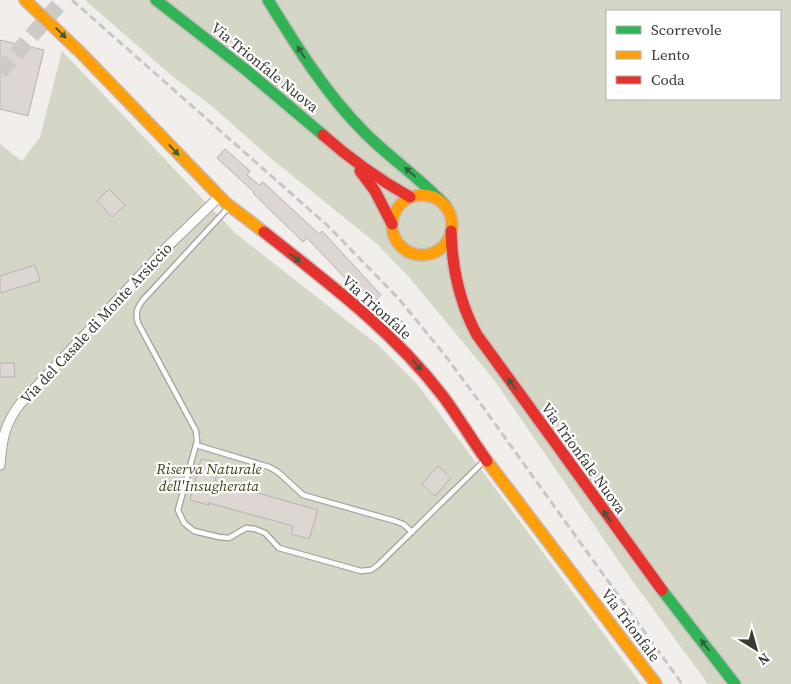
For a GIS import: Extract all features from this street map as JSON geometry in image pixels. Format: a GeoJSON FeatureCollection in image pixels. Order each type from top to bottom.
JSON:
{"type":"FeatureCollection","features":[{"type":"Feature","properties":{"kind":"main road","name":"Via Trionfale"},"geometry":{"type":"LineString","coordinates":[[25,0],[80,52],[229,206],[346,296],[389,336],[434,386],[486,460],[656,684]]}},
{"type":"Feature","properties":{"kind":"main road","name":"Via Trionfale Nuova"},"geometry":{"type":"LineString","coordinates":[[156,0],[253,75],[352,160],[385,183],[410,197]]}},
{"type":"Feature","properties":{"kind":"main road"},"geometry":{"type":"LineString","coordinates":[[268,0],[306,61],[343,110],[366,134],[433,192],[445,205],[452,222],[448,239],[442,246],[430,254],[419,255],[405,250],[399,244],[393,235],[392,224],[397,208],[410,197],[420,195],[438,199],[445,205]]}},
{"type":"Feature","properties":{"kind":"main road","name":"Via Trionfale Nuova"},"geometry":{"type":"LineString","coordinates":[[352,160],[376,191],[392,224]]}},
{"type":"Feature","properties":{"kind":"main road","name":"Via Trionfale Nuova"},"geometry":{"type":"LineString","coordinates":[[451,231],[453,265],[458,292],[463,308],[477,335],[640,562],[735,684]]}},
{"type":"Feature","properties":{"kind":"street","name":"Via del Casale di Monte Arsiccio"},"geometry":{"type":"LineString","coordinates":[[0,465],[1,443],[4,432],[20,404],[166,248],[219,196]]}},
{"type":"Feature","properties":{"kind":"lane"},"geometry":{"type":"LineString","coordinates":[[229,206],[137,308],[136,314],[146,340],[191,418],[196,431],[196,445],[178,510],[184,523],[194,531],[219,538],[229,538],[246,528],[255,529],[265,533],[279,548],[361,571],[371,570],[486,460]]}},
{"type":"Feature","properties":{"kind":"lane"},"geometry":{"type":"LineString","coordinates":[[196,445],[269,467],[278,472],[303,495],[395,521],[403,524],[412,532]]}},
{"type":"Feature","properties":{"kind":"green space"},"geometry":{"type":"Polygon","coordinates":[[[85,0],[791,0],[791,684],[708,684],[634,583],[494,380],[409,277],[377,244],[268,156],[213,107],[171,75],[85,0]]]}},
{"type":"Feature","properties":{"kind":"green space","name":"Riserva Naturale dell'Insugherata"},"geometry":{"type":"Polygon","coordinates":[[[62,51],[235,233],[378,345],[418,385],[641,684],[0,684],[0,144],[22,161],[40,137],[62,51]]]}},
{"type":"Feature","properties":{"kind":"building"},"geometry":{"type":"Polygon","coordinates":[[[0,40],[44,50],[28,116],[0,109],[0,40]]]}},
{"type":"Feature","properties":{"kind":"building"},"geometry":{"type":"Polygon","coordinates":[[[225,149],[250,171],[247,175],[259,185],[263,182],[319,234],[322,231],[381,295],[374,302],[350,277],[347,280],[307,238],[303,242],[254,192],[217,158],[225,149]]]}},
{"type":"Feature","properties":{"kind":"building"},"geometry":{"type":"Polygon","coordinates":[[[109,189],[125,205],[112,217],[97,201],[109,189]]]}},
{"type":"Feature","properties":{"kind":"building"},"geometry":{"type":"Polygon","coordinates":[[[35,265],[40,281],[0,293],[0,276],[35,265]]]}},
{"type":"Feature","properties":{"kind":"building"},"geometry":{"type":"Polygon","coordinates":[[[399,318],[407,327],[400,334],[392,325],[399,318]]]}},
{"type":"Feature","properties":{"kind":"building"},"geometry":{"type":"Polygon","coordinates":[[[0,363],[14,363],[15,377],[0,377],[0,363]]]}},
{"type":"Feature","properties":{"kind":"building"},"geometry":{"type":"Polygon","coordinates":[[[201,459],[220,463],[215,481],[318,510],[309,539],[291,534],[293,526],[209,503],[209,505],[190,500],[201,459]]]}},
{"type":"Feature","properties":{"kind":"building"},"geometry":{"type":"Polygon","coordinates":[[[438,466],[451,478],[435,496],[422,484],[438,466]]]}},
{"type":"Feature","properties":{"kind":"tunnel"},"geometry":{"type":"LineString","coordinates":[[0,72],[63,0]]}},
{"type":"Feature","properties":{"kind":"railway"},"geometry":{"type":"LineString","coordinates":[[72,0],[328,226],[399,299],[470,389],[682,684]]}},
{"type":"Feature","properties":{"kind":"traffic: fast"},"geometry":{"type":"LineString","coordinates":[[156,0],[246,70],[323,135]]}},
{"type":"Feature","properties":{"kind":"traffic: fast"},"geometry":{"type":"LineString","coordinates":[[268,0],[313,70],[337,102],[365,133],[445,205]]}},
{"type":"Feature","properties":{"kind":"traffic: fast"},"geometry":{"type":"LineString","coordinates":[[662,590],[735,684]]}},
{"type":"Feature","properties":{"kind":"traffic: slow"},"geometry":{"type":"LineString","coordinates":[[25,0],[80,52],[226,203],[264,232]]}},
{"type":"Feature","properties":{"kind":"traffic: slow"},"geometry":{"type":"LineString","coordinates":[[422,195],[439,200],[447,208],[452,225],[447,242],[439,250],[422,255],[405,250],[397,242],[392,225],[397,208],[405,200],[422,195]]}},
{"type":"Feature","properties":{"kind":"traffic: slow"},"geometry":{"type":"LineString","coordinates":[[487,461],[656,684]]}},
{"type":"Feature","properties":{"kind":"traffic: jam"},"geometry":{"type":"LineString","coordinates":[[323,135],[365,168],[410,197]]}},
{"type":"Feature","properties":{"kind":"traffic: jam"},"geometry":{"type":"LineString","coordinates":[[360,171],[375,191],[392,224]]}},
{"type":"Feature","properties":{"kind":"traffic: jam"},"geometry":{"type":"LineString","coordinates":[[451,231],[453,259],[461,298],[477,335],[662,590]]}},
{"type":"Feature","properties":{"kind":"traffic: jam"},"geometry":{"type":"LineString","coordinates":[[264,232],[358,308],[402,349],[442,395],[487,461]]}}]}
